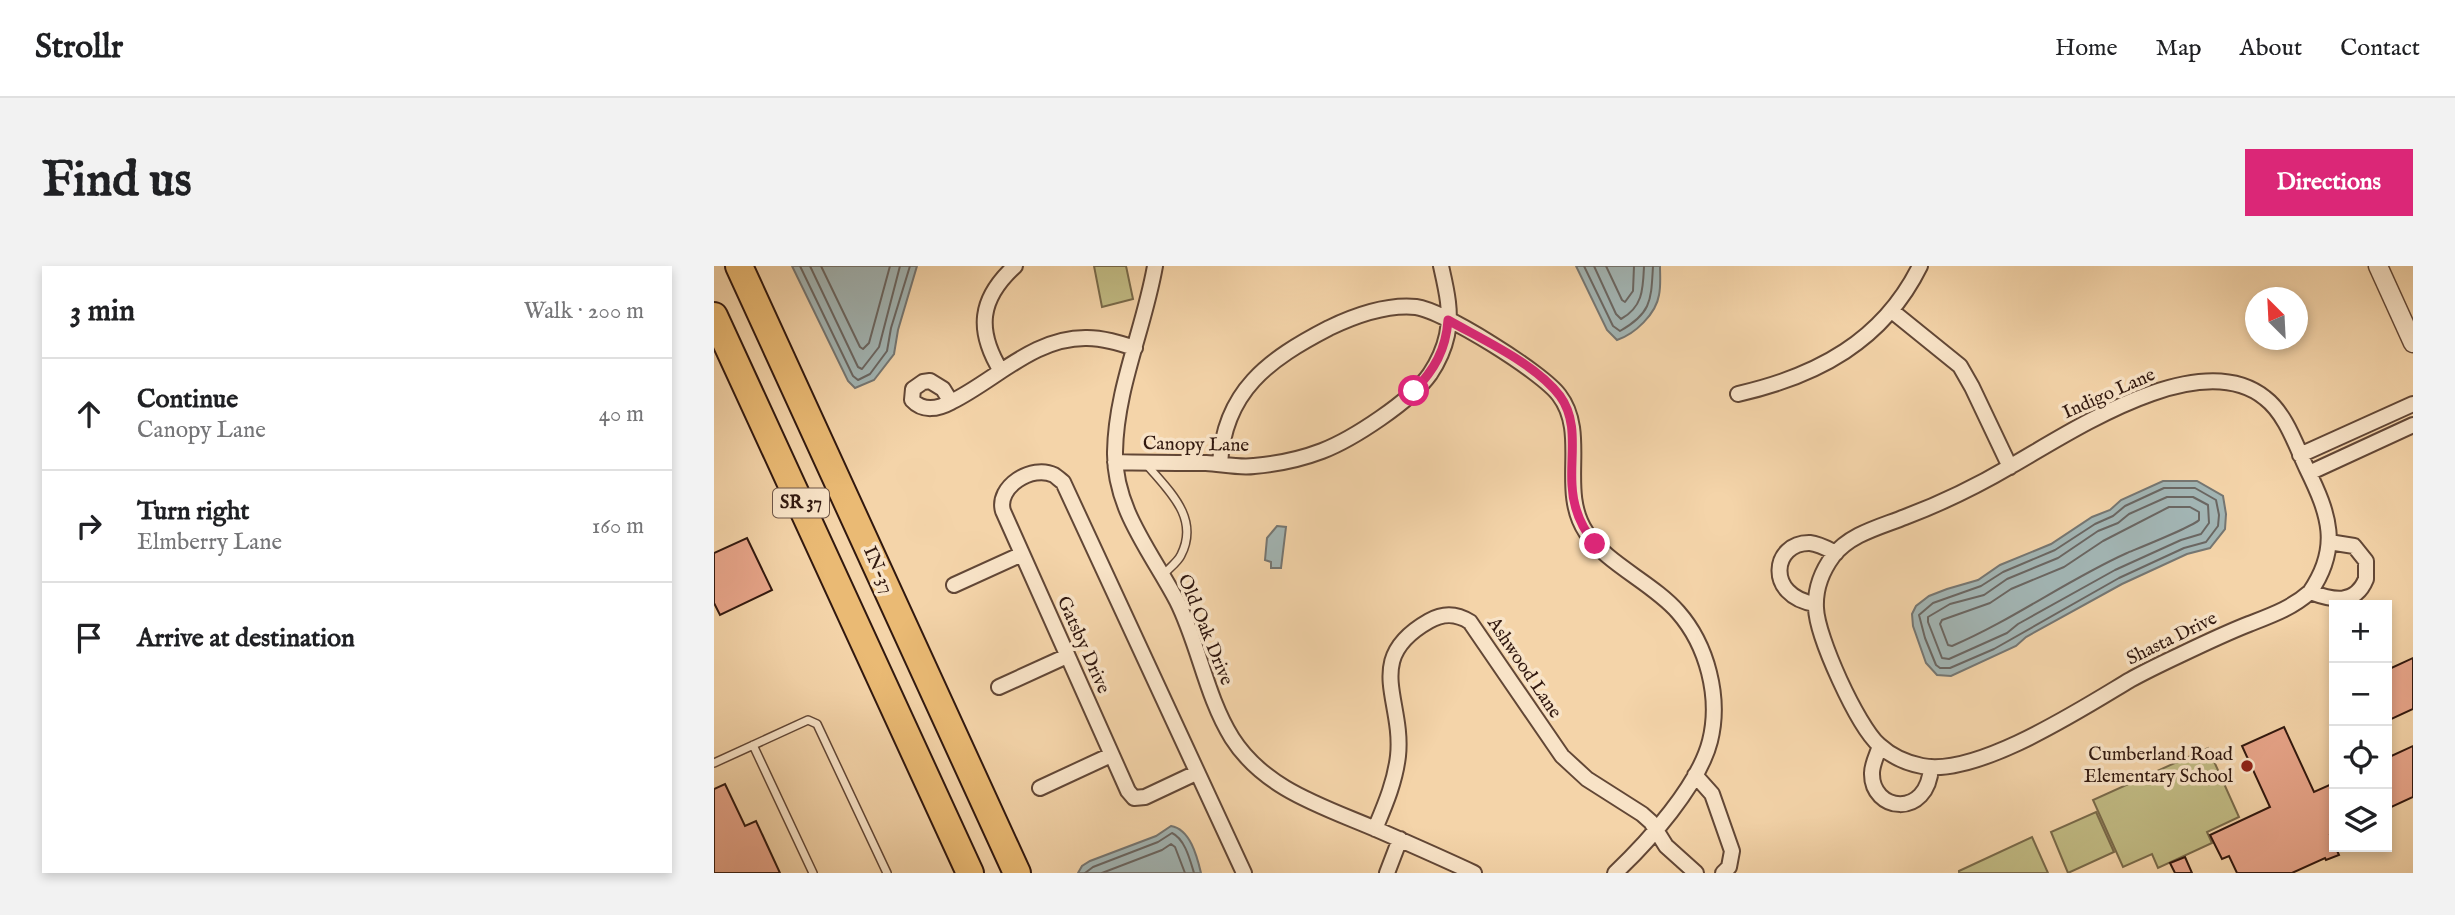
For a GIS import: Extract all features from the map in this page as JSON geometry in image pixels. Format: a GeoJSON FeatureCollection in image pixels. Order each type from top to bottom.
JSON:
{"type":"FeatureCollection","features":[{"type":"Feature","properties":{"kind":"highway","name":"IN-37"},"geometry":{"type":"LineString","coordinates":[[739,266],[1017,873]]}},
{"type":"Feature","properties":{"kind":"highway","name":"SR 37"},"geometry":{"type":"LineString","coordinates":[[714,316],[970,873]]}},
{"type":"Feature","properties":{"kind":"street"},"geometry":{"type":"LineString","coordinates":[[1001,371],[986,342],[986,307],[996,285],[1015,266]]}},
{"type":"Feature","properties":{"kind":"street","name":"Old Oak Drive"},"geometry":{"type":"LineString","coordinates":[[1155,266],[1119,404],[1115,463],[1117,480],[1131,522],[1178,604],[1222,720],[1248,759],[1266,776],[1304,800],[1474,873]]}},
{"type":"Feature","properties":{"kind":"street","name":"Canopy Lane"},"geometry":{"type":"LineString","coordinates":[[1115,463],[1251,467],[1301,457],[1342,441],[1376,421],[1414,391],[1429,376],[1440,358],[1448,320],[1441,266]]}},
{"type":"Feature","properties":{"kind":"street"},"geometry":{"type":"LineString","coordinates":[[1738,394],[1786,381],[1824,363],[1860,340],[1892,311],[1920,266]]}},
{"type":"Feature","properties":{"kind":"street"},"geometry":{"type":"LineString","coordinates":[[2378,266],[2413,343]]}},
{"type":"Feature","properties":{"kind":"street"},"geometry":{"type":"LineString","coordinates":[[1220,464],[1224,431],[1242,394],[1264,368],[1287,351],[1356,316],[1377,310],[1415,307],[1429,311],[1537,374],[1561,397],[1572,427],[1572,486],[1580,522],[1595,544],[1677,611],[1693,632],[1703,653],[1712,689],[1710,741],[1695,775],[1644,845],[1615,873]]}},
{"type":"Feature","properties":{"kind":"street"},"geometry":{"type":"LineString","coordinates":[[1892,311],[1960,366],[2010,467]]}},
{"type":"Feature","properties":{"kind":"street"},"geometry":{"type":"LineString","coordinates":[[951,402],[1049,344],[1087,338],[1107,340],[1135,348]]}},
{"type":"Feature","properties":{"kind":"street","name":"Indigo Lane"},"geometry":{"type":"LineString","coordinates":[[1815,604],[1820,580],[1836,553],[1857,536],[1956,496],[2092,420],[2166,389],[2203,380],[2243,385],[2267,399],[2278,410],[2309,473],[2328,521],[2329,542],[2323,571],[2310,592]]}},
{"type":"Feature","properties":{"kind":"street"},"geometry":{"type":"LineString","coordinates":[[2300,455],[2413,404]]}},
{"type":"Feature","properties":{"kind":"street"},"geometry":{"type":"LineString","coordinates":[[2309,473],[2413,425]]}},
{"type":"Feature","properties":{"kind":"street","name":"Gatsby Drive"},"geometry":{"type":"LineString","coordinates":[[1037,473],[1053,474],[1063,482],[1074,504],[1196,773],[1145,797],[1134,798],[1128,792],[1022,554],[1000,503],[1004,494],[1018,480],[1037,473]]}},
{"type":"Feature","properties":{"kind":"street"},"geometry":{"type":"LineString","coordinates":[[2310,592],[2329,599],[2345,600],[2356,594],[2366,579],[2367,567],[2359,550],[2342,543],[2329,542]]}},
{"type":"Feature","properties":{"kind":"street"},"geometry":{"type":"LineString","coordinates":[[1815,604],[1800,601],[1787,592],[1780,580],[1780,565],[1788,551],[1801,545],[1819,545],[1836,553]]}},
{"type":"Feature","properties":{"kind":"street"},"geometry":{"type":"LineString","coordinates":[[954,585],[1022,554]]}},
{"type":"Feature","properties":{"kind":"street","name":"Shasta Drive"},"geometry":{"type":"LineString","coordinates":[[1815,604],[1816,618],[1825,645],[1861,723],[1880,746],[1901,760],[1931,767],[1967,761],[2046,730],[2134,678],[2220,636],[2286,610],[2310,592]]}},
{"type":"Feature","properties":{"kind":"street","name":"Ashwood Lane"},"geometry":{"type":"LineString","coordinates":[[1375,829],[1391,789],[1398,757],[1399,742],[1390,685],[1390,669],[1394,656],[1401,642],[1423,625],[1435,618],[1455,614],[1470,622],[1562,756],[1587,779],[1642,814],[1666,846],[1696,873]]}},
{"type":"Feature","properties":{"kind":"street"},"geometry":{"type":"LineString","coordinates":[[999,687],[1067,656]]}},
{"type":"Feature","properties":{"kind":"street"},"geometry":{"type":"LineString","coordinates":[[1880,746],[1873,765],[1873,782],[1882,797],[1890,802],[1900,804],[1917,799],[1928,787],[1931,767]]}},
{"type":"Feature","properties":{"kind":"street"},"geometry":{"type":"LineString","coordinates":[[1040,788],[1111,755]]}},
{"type":"Feature","properties":{"kind":"street"},"geometry":{"type":"LineString","coordinates":[[1196,773],[1244,873]]}},
{"type":"Feature","properties":{"kind":"street"},"geometry":{"type":"LineString","coordinates":[[1695,775],[1712,794],[1731,851],[1729,867],[1723,873]]}},
{"type":"Feature","properties":{"kind":"street"},"geometry":{"type":"LineString","coordinates":[[1387,873],[1400,839]]}},
{"type":"Feature","properties":{"kind":"lane"},"geometry":{"type":"LineString","coordinates":[[1145,463],[1183,508],[1188,533],[1181,556],[1162,575]]}},
{"type":"Feature","properties":{"kind":"lane"},"geometry":{"type":"LineString","coordinates":[[714,763],[813,720],[887,873]]}},
{"type":"Feature","properties":{"kind":"lane"},"geometry":{"type":"LineString","coordinates":[[753,745],[813,873]]}},
{"type":"Feature","properties":{"kind":"shaded area"},"geometry":{"type":"Polygon","coordinates":[[[1094,266],[1126,266],[1133,299],[1102,307],[1094,266]]]}},
{"type":"Feature","properties":{"kind":"shaded area"},"geometry":{"type":"Polygon","coordinates":[[[2208,748],[2239,817],[2207,832],[2212,843],[2158,868],[2152,854],[2123,867],[2093,800],[2208,748]]]}},
{"type":"Feature","properties":{"kind":"shaded area"},"geometry":{"type":"Polygon","coordinates":[[[2096,812],[2114,852],[2068,873],[2051,832],[2096,812]]]}},
{"type":"Feature","properties":{"kind":"shaded area"},"geometry":{"type":"Polygon","coordinates":[[[2032,837],[2048,873],[1959,873],[1959,871],[2032,837]]]}},
{"type":"Feature","properties":{"kind":"water"},"geometry":{"type":"Polygon","coordinates":[[[792,266],[917,266],[898,330],[894,354],[874,380],[855,388],[848,381],[792,266]]]}},
{"type":"Feature","properties":{"kind":"water"},"geometry":{"type":"Polygon","coordinates":[[[1576,266],[1660,266],[1660,292],[1654,309],[1637,328],[1617,340],[1607,330],[1576,266]]]}},
{"type":"Feature","properties":{"kind":"water"},"geometry":{"type":"Polygon","coordinates":[[[2163,481],[2197,481],[2223,496],[2225,529],[2210,548],[2187,554],[2122,584],[2026,637],[2016,646],[1951,676],[1937,675],[1926,663],[1913,626],[1912,614],[1916,606],[1929,596],[1978,580],[2000,565],[2051,544],[2092,517],[2110,510],[2121,500],[2163,481]]]}},
{"type":"Feature","properties":{"kind":"water"},"geometry":{"type":"Polygon","coordinates":[[[1277,526],[1286,527],[1281,568],[1271,568],[1271,562],[1265,560],[1267,538],[1277,526]]]}},
{"type":"Feature","properties":{"kind":"water"},"geometry":{"type":"Polygon","coordinates":[[[1171,826],[1178,828],[1188,838],[1201,873],[1078,873],[1082,866],[1090,861],[1156,836],[1171,826]]]}},
{"type":"Feature","properties":{"kind":"building"},"geometry":{"type":"Polygon","coordinates":[[[747,538],[772,590],[720,615],[714,603],[714,553],[747,538]]]}},
{"type":"Feature","properties":{"kind":"building"},"geometry":{"type":"Polygon","coordinates":[[[2413,658],[2413,709],[2392,719],[2392,668],[2413,658]]]}},
{"type":"Feature","properties":{"kind":"building","name":"Cumberland Road Elementary School"},"geometry":{"type":"Polygon","coordinates":[[[2284,727],[2314,792],[2329,785],[2329,852],[2338,852],[2339,855],[2326,860],[2325,858],[2292,873],[2237,873],[2229,856],[2222,859],[2210,835],[2270,807],[2242,746],[2284,727]]]}},
{"type":"Feature","properties":{"kind":"building"},"geometry":{"type":"Polygon","coordinates":[[[2413,746],[2413,797],[2392,807],[2392,789],[2392,756],[2413,746]]]}},
{"type":"Feature","properties":{"kind":"building"},"geometry":{"type":"Polygon","coordinates":[[[725,784],[745,826],[756,821],[780,873],[714,873],[714,789],[725,784]]]}},
{"type":"Feature","properties":{"kind":"building"},"geometry":{"type":"Polygon","coordinates":[[[2185,857],[2192,873],[2175,873],[2170,863],[2185,857]]]}},
{"type":"Feature","properties":{"kind":"place","name":"Cumberland Road Elementary School"},"geometry":{"type":"Point","coordinates":[2247,766]}},
{"type":"Feature","properties":{"kind":"route"},"geometry":{"type":"LineString","coordinates":[[1414,391],[1429,376],[1440,358],[1448,320],[1505,353],[1552,386],[1568,410],[1572,427],[1572,486],[1575,507],[1587,535],[1595,544]]}}]}
